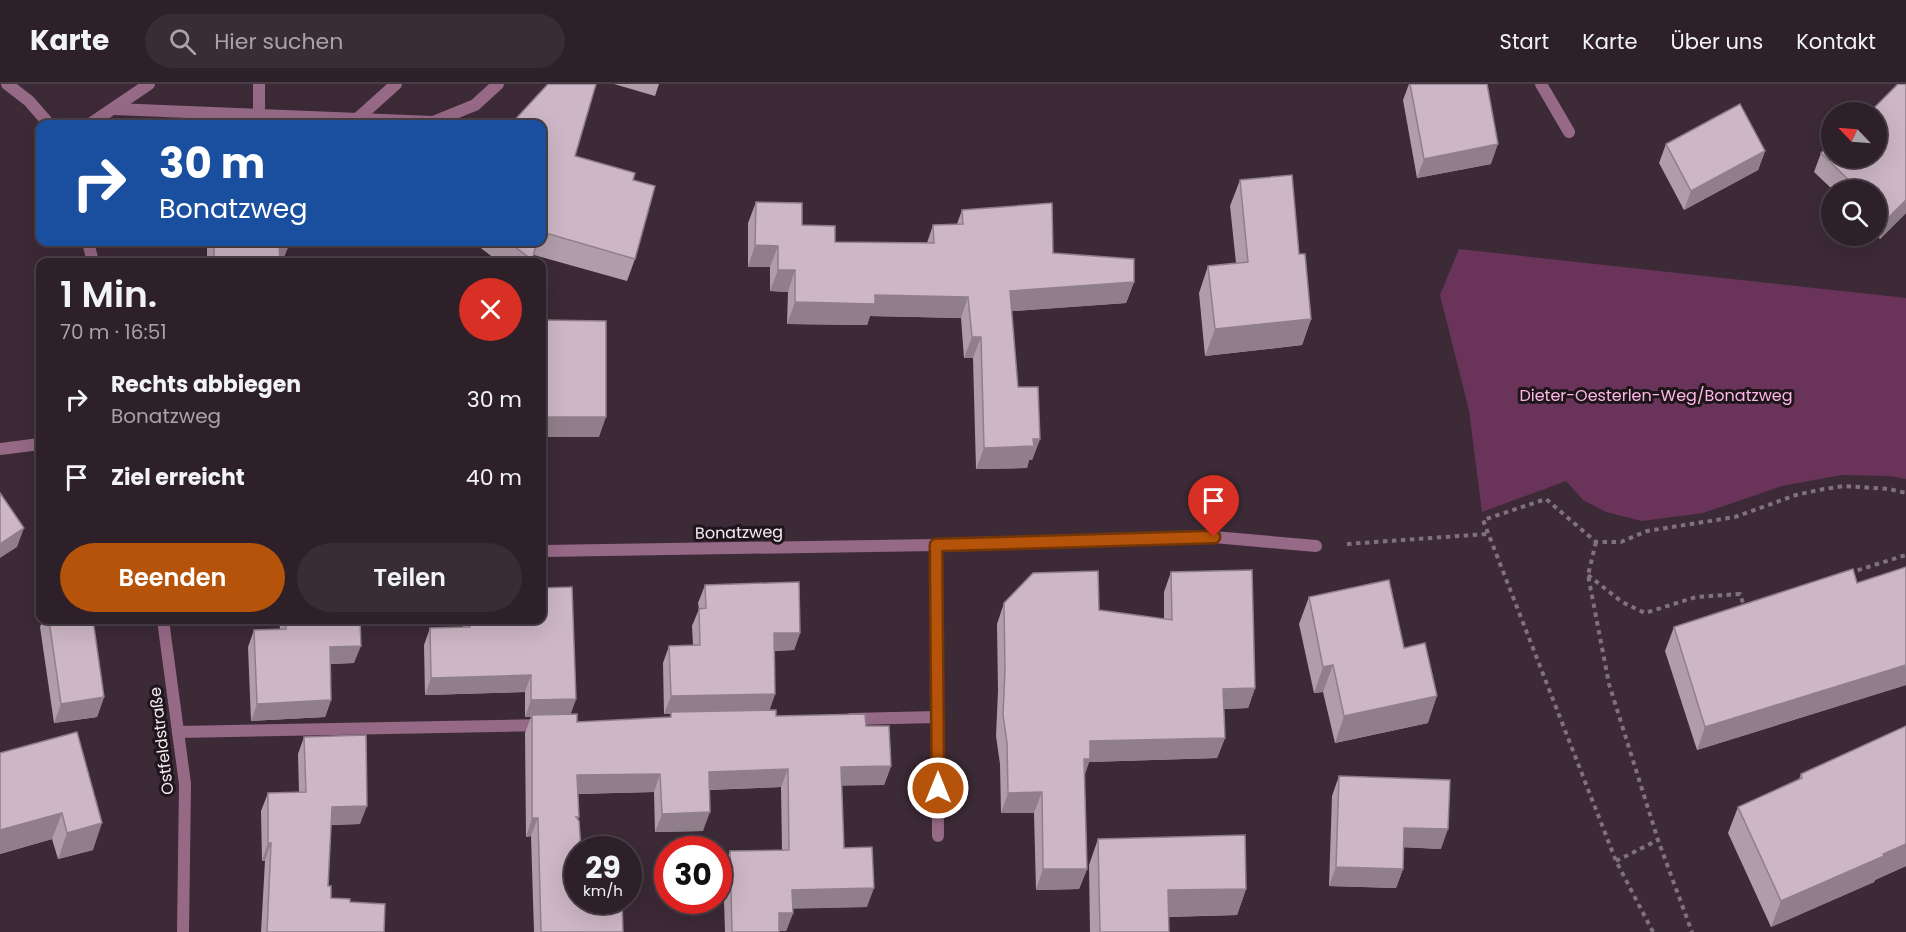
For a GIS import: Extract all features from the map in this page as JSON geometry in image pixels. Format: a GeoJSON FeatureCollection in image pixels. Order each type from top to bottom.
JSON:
{"type":"FeatureCollection","features":[{"type":"Feature","properties":{"kind":"street"},"geometry":{"type":"LineString","coordinates":[[7,84],[28,100],[46,120]]}},
{"type":"Feature","properties":{"kind":"street"},"geometry":{"type":"LineString","coordinates":[[96,120],[149,84]]}},
{"type":"Feature","properties":{"kind":"street"},"geometry":{"type":"LineString","coordinates":[[258,84],[259,114]]}},
{"type":"Feature","properties":{"kind":"street"},"geometry":{"type":"LineString","coordinates":[[357,118],[396,84]]}},
{"type":"Feature","properties":{"kind":"street"},"geometry":{"type":"LineString","coordinates":[[438,120],[475,105],[498,84]]}},
{"type":"Feature","properties":{"kind":"street"},"geometry":{"type":"LineString","coordinates":[[1541,84],[1569,132]]}},
{"type":"Feature","properties":{"kind":"street"},"geometry":{"type":"LineString","coordinates":[[114,109],[395,120]]}},
{"type":"Feature","properties":{"kind":"street"},"geometry":{"type":"LineString","coordinates":[[0,449],[36,444]]}},
{"type":"Feature","properties":{"kind":"street","name":"Bonatzweg"},"geometry":{"type":"LineString","coordinates":[[546,551],[936,545],[1214,537],[1316,546]]}},
{"type":"Feature","properties":{"kind":"street"},"geometry":{"type":"LineString","coordinates":[[936,545],[938,836]]}},
{"type":"Feature","properties":{"kind":"street","name":"Ostfeldstraße"},"geometry":{"type":"LineString","coordinates":[[164,624],[185,784],[183,932]]}},
{"type":"Feature","properties":{"kind":"street"},"geometry":{"type":"LineString","coordinates":[[844,719],[937,717]]}},
{"type":"Feature","properties":{"kind":"street"},"geometry":{"type":"LineString","coordinates":[[178,732],[559,725]]}},
{"type":"Feature","properties":{"kind":"path"},"geometry":{"type":"LineString","coordinates":[[1653,932],[1616,861],[1483,520],[1546,499],[1596,542],[1621,542],[1647,531],[1735,517],[1796,495],[1818,490],[1844,486],[1889,489],[1906,493]]}},
{"type":"Feature","properties":{"kind":"path"},"geometry":{"type":"LineString","coordinates":[[1316,546],[1487,534]]}},
{"type":"Feature","properties":{"kind":"path"},"geometry":{"type":"LineString","coordinates":[[1596,542],[1588,575],[1609,684],[1658,840],[1692,932]]}},
{"type":"Feature","properties":{"kind":"path"},"geometry":{"type":"LineString","coordinates":[[1841,576],[1906,555]]}},
{"type":"Feature","properties":{"kind":"path"},"geometry":{"type":"LineString","coordinates":[[1588,575],[1622,602],[1645,613],[1696,597],[1740,594],[1744,606],[1754,603]]}},
{"type":"Feature","properties":{"kind":"path"},"geometry":{"type":"LineString","coordinates":[[1616,861],[1658,840]]}},
{"type":"Feature","properties":{"kind":"green space","name":"Dieter-Oesterlen-Weg/Bonatzweg"},"geometry":{"type":"Polygon","coordinates":[[[1459,249],[1906,298],[1906,479],[1889,476],[1842,475],[1782,486],[1703,513],[1642,521],[1606,512],[1583,500],[1566,481],[1482,512],[1469,410],[1440,295],[1459,249]]]}},
{"type":"Feature","properties":{"kind":"building"},"geometry":{"type":"Polygon","coordinates":[[[548,84],[596,84],[575,156],[635,173],[633,180],[655,186],[635,259],[546,233],[546,120],[515,120],[548,84]]]}},
{"type":"Feature","properties":{"kind":"building"},"geometry":{"type":"Polygon","coordinates":[[[1410,84],[1487,84],[1498,144],[1424,159],[1410,84]]]}},
{"type":"Feature","properties":{"kind":"building"},"geometry":{"type":"Polygon","coordinates":[[[1898,84],[1906,84],[1906,200],[1887,219],[1887,180],[1849,180],[1836,168],[1887,168],[1887,102],[1880,102],[1898,84]]]}},
{"type":"Feature","properties":{"kind":"building"},"geometry":{"type":"Polygon","coordinates":[[[1740,104],[1765,151],[1691,191],[1666,144],[1740,104]]]}},
{"type":"Feature","properties":{"kind":"building"},"geometry":{"type":"Polygon","coordinates":[[[1292,175],[1299,254],[1305,254],[1311,319],[1215,329],[1208,266],[1248,262],[1240,180],[1292,175]]]}},
{"type":"Feature","properties":{"kind":"building"},"geometry":{"type":"Polygon","coordinates":[[[756,202],[802,203],[802,225],[835,226],[835,242],[934,243],[933,225],[963,224],[962,210],[1052,203],[1053,253],[1134,259],[1134,282],[1010,291],[1018,387],[1038,387],[1040,439],[1033,439],[1034,446],[984,448],[981,337],[972,337],[968,297],[875,295],[875,304],[795,302],[795,270],[778,270],[778,246],[755,245],[756,202]]]}},
{"type":"Feature","properties":{"kind":"building"},"geometry":{"type":"Polygon","coordinates":[[[214,246],[279,246],[280,258],[214,258],[214,246]]]}},
{"type":"Feature","properties":{"kind":"building"},"geometry":{"type":"Polygon","coordinates":[[[514,246],[536,246],[533,258],[514,246]]]}},
{"type":"Feature","properties":{"kind":"building"},"geometry":{"type":"Polygon","coordinates":[[[546,320],[606,321],[606,417],[546,417],[546,320]]]}},
{"type":"Feature","properties":{"kind":"building"},"geometry":{"type":"Polygon","coordinates":[[[0,493],[24,528],[0,544],[0,493]]]}},
{"type":"Feature","properties":{"kind":"building"},"geometry":{"type":"Polygon","coordinates":[[[1906,567],[1906,665],[1705,727],[1674,627],[1853,569],[1857,583],[1906,567]]]}},
{"type":"Feature","properties":{"kind":"building"},"geometry":{"type":"Polygon","coordinates":[[[1252,570],[1255,688],[1223,689],[1225,738],[1090,741],[1090,759],[1084,759],[1087,869],[1043,869],[1042,792],[1008,793],[1007,743],[1003,715],[1004,603],[1033,573],[1098,571],[1099,610],[1172,620],[1171,572],[1252,570]]]}},
{"type":"Feature","properties":{"kind":"building"},"geometry":{"type":"Polygon","coordinates":[[[1389,580],[1404,648],[1425,643],[1437,696],[1344,716],[1333,665],[1323,667],[1309,597],[1389,580]]]}},
{"type":"Feature","properties":{"kind":"building"},"geometry":{"type":"Polygon","coordinates":[[[799,582],[800,633],[774,633],[775,694],[671,696],[669,646],[700,645],[699,609],[706,608],[705,585],[799,582]]]}},
{"type":"Feature","properties":{"kind":"building"},"geometry":{"type":"Polygon","coordinates":[[[572,587],[576,699],[531,700],[531,675],[431,678],[430,628],[470,627],[470,624],[546,624],[546,588],[572,587]]]}},
{"type":"Feature","properties":{"kind":"building"},"geometry":{"type":"Polygon","coordinates":[[[50,624],[94,624],[104,697],[61,704],[50,624]]]}},
{"type":"Feature","properties":{"kind":"building"},"geometry":{"type":"Polygon","coordinates":[[[286,624],[360,624],[361,646],[330,647],[331,700],[257,704],[254,630],[286,629],[286,624]]]}},
{"type":"Feature","properties":{"kind":"building"},"geometry":{"type":"Polygon","coordinates":[[[776,710],[776,716],[865,714],[866,726],[889,726],[891,766],[841,767],[844,848],[872,847],[874,888],[792,890],[793,913],[779,913],[779,932],[732,932],[732,851],[789,850],[788,769],[709,772],[710,812],[662,814],[660,774],[577,775],[579,817],[576,817],[579,821],[580,836],[564,836],[564,914],[622,914],[623,932],[541,932],[538,818],[532,818],[532,715],[577,714],[577,722],[671,717],[671,712],[776,710]]]}},
{"type":"Feature","properties":{"kind":"building"},"geometry":{"type":"Polygon","coordinates":[[[1906,726],[1906,844],[1781,901],[1738,807],[1802,778],[1801,774],[1906,726]]]}},
{"type":"Feature","properties":{"kind":"building"},"geometry":{"type":"Polygon","coordinates":[[[77,732],[102,823],[67,833],[62,813],[0,830],[0,753],[77,732]]]}},
{"type":"Feature","properties":{"kind":"building"},"geometry":{"type":"Polygon","coordinates":[[[366,735],[367,806],[332,807],[328,886],[331,886],[331,898],[350,899],[350,902],[385,904],[384,932],[267,932],[271,843],[268,843],[268,793],[306,792],[304,737],[366,735]]]}},
{"type":"Feature","properties":{"kind":"building"},"geometry":{"type":"Polygon","coordinates":[[[1339,776],[1450,780],[1448,829],[1404,828],[1403,869],[1336,867],[1339,776]]]}},
{"type":"Feature","properties":{"kind":"building"},"geometry":{"type":"Polygon","coordinates":[[[1245,835],[1246,889],[1168,890],[1169,932],[1100,932],[1098,839],[1245,835]]]}},
{"type":"Feature","properties":{"kind":"route"},"geometry":{"type":"LineString","coordinates":[[938,788],[936,545],[1214,537]]}}]}
